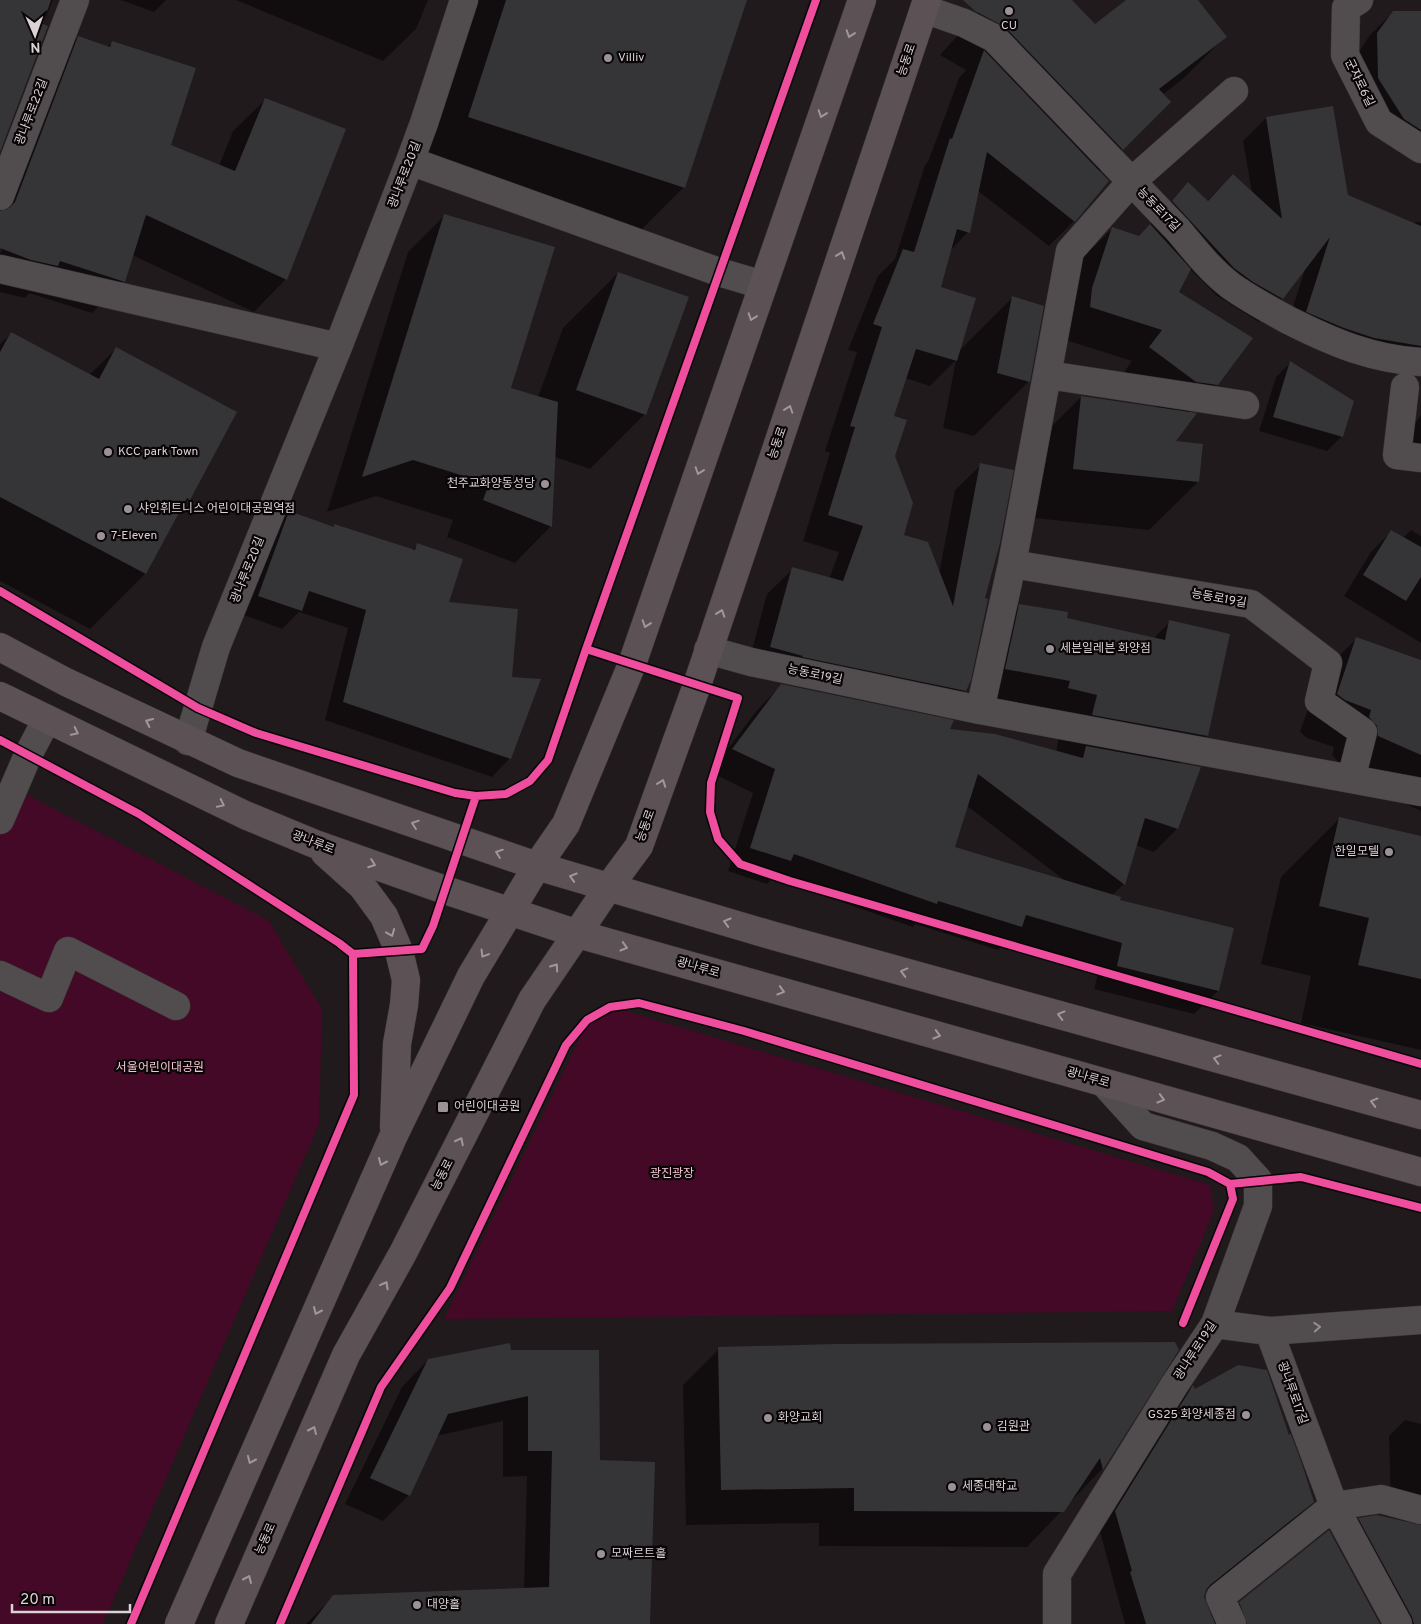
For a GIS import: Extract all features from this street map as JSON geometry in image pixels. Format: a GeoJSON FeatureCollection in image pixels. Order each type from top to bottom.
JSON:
{"type":"FeatureCollection","features":[{"type":"Feature","properties":{"kind":"main road"},"geometry":{"type":"LineString","coordinates":[[179,1624],[393,1137],[471,976],[537,866],[566,824],[632,664],[862,0]]}},
{"type":"Feature","properties":{"kind":"main road","name":"능동로"},"geometry":{"type":"LineString","coordinates":[[229,1624],[346,1355],[403,1253],[532,1000],[639,846],[708,650],[926,4]]}},
{"type":"Feature","properties":{"kind":"main road"},"geometry":{"type":"LineString","coordinates":[[0,646],[66,682],[238,763],[537,866],[774,936],[1421,1115]]}},
{"type":"Feature","properties":{"kind":"main road","name":"광나루로"},"geometry":{"type":"LineString","coordinates":[[0,696],[245,815],[315,844],[510,912],[578,934],[1421,1172]]}},
{"type":"Feature","properties":{"kind":"main road"},"geometry":{"type":"LineString","coordinates":[[315,844],[362,886],[384,916],[404,970],[406,980],[404,1005],[397,1044],[393,1137]]}},
{"type":"Feature","properties":{"kind":"street","name":"광나루로22길"},"geometry":{"type":"LineString","coordinates":[[0,196],[75,0]]}},
{"type":"Feature","properties":{"kind":"street","name":"광나루로20길"},"geometry":{"type":"LineString","coordinates":[[188,740],[216,647],[338,347],[410,162],[464,0]]}},
{"type":"Feature","properties":{"kind":"street","name":"군자로6길"},"geometry":{"type":"LineString","coordinates":[[1359,0],[1346,8],[1345,55],[1379,122],[1421,149]]}},
{"type":"Feature","properties":{"kind":"street","name":"능동로17길"},"geometry":{"type":"LineString","coordinates":[[926,4],[994,38],[1178,230],[1201,258],[1230,285],[1262,306],[1345,347],[1375,356],[1421,362]]}},
{"type":"Feature","properties":{"kind":"street"},"geometry":{"type":"LineString","coordinates":[[980,710],[1012,564],[1070,251],[1131,182],[1234,91]]}},
{"type":"Feature","properties":{"kind":"street"},"geometry":{"type":"LineString","coordinates":[[410,162],[720,272],[763,285]]}},
{"type":"Feature","properties":{"kind":"street"},"geometry":{"type":"LineString","coordinates":[[0,269],[338,347]]}},
{"type":"Feature","properties":{"kind":"street"},"geometry":{"type":"LineString","coordinates":[[1048,374],[1245,405]]}},
{"type":"Feature","properties":{"kind":"street"},"geometry":{"type":"LineString","coordinates":[[1404,387],[1396,455],[1421,458]]}},
{"type":"Feature","properties":{"kind":"street","name":"능동로19길"},"geometry":{"type":"LineString","coordinates":[[1012,564],[1251,604],[1328,663],[1319,701],[1363,732],[1352,779]]}},
{"type":"Feature","properties":{"kind":"street","name":"능동로19길"},"geometry":{"type":"LineString","coordinates":[[708,650],[751,662],[980,710],[1421,792]]}},
{"type":"Feature","properties":{"kind":"street"},"geometry":{"type":"LineString","coordinates":[[0,820],[28,755],[47,719]]}},
{"type":"Feature","properties":{"kind":"street"},"geometry":{"type":"LineString","coordinates":[[0,975],[49,998],[68,951],[176,1006]]}},
{"type":"Feature","properties":{"kind":"street","name":"광나루로19길"},"geometry":{"type":"LineString","coordinates":[[1057,1624],[1057,1574],[1175,1384],[1215,1324],[1258,1206],[1258,1180],[1238,1158],[1212,1146],[1143,1126],[1104,1083]]}},
{"type":"Feature","properties":{"kind":"street"},"geometry":{"type":"LineString","coordinates":[[1215,1324],[1269,1331],[1421,1320]]}},
{"type":"Feature","properties":{"kind":"street","name":"광나루로17길"},"geometry":{"type":"LineString","coordinates":[[1269,1331],[1334,1506],[1398,1624]]}},
{"type":"Feature","properties":{"kind":"street"},"geometry":{"type":"LineString","coordinates":[[1232,1624],[1220,1597],[1334,1506],[1381,1499],[1421,1510]]}},
{"type":"Feature","properties":{"kind":"green space","name":"서울어린이대공원"},"geometry":{"type":"Polygon","coordinates":[[[0,781],[268,920],[322,1009],[319,1124],[103,1624],[0,1624],[0,781]]]}},
{"type":"Feature","properties":{"kind":"green space","name":"광진광장"},"geometry":{"type":"Polygon","coordinates":[[[622,1010],[1210,1185],[1214,1211],[1172,1311],[444,1319],[585,1027],[605,1014],[622,1010]]]}},
{"type":"Feature","properties":{"kind":"building"},"geometry":{"type":"Polygon","coordinates":[[[0,0],[51,0],[43,24],[48,26],[0,152],[0,0]]]}},
{"type":"Feature","properties":{"kind":"building","name":"Villiv"},"geometry":{"type":"Polygon","coordinates":[[[506,0],[747,0],[685,188],[468,117],[506,0]]]}},
{"type":"Feature","properties":{"kind":"building"},"geometry":{"type":"Polygon","coordinates":[[[963,0],[1072,0],[1095,24],[1126,0],[1198,0],[1227,37],[1159,89],[1171,102],[1123,150],[1005,27],[975,11],[963,0]]]}},
{"type":"Feature","properties":{"kind":"building"},"geometry":{"type":"Polygon","coordinates":[[[1393,11],[1421,11],[1421,130],[1404,119],[1378,78],[1377,33],[1393,11]]]}},
{"type":"Feature","properties":{"kind":"building"},"geometry":{"type":"Polygon","coordinates":[[[78,36],[110,47],[112,41],[196,68],[171,145],[235,171],[265,98],[346,129],[287,280],[146,215],[125,282],[60,261],[58,266],[31,260],[0,248],[0,211],[9,208],[15,202],[78,36]]]}},
{"type":"Feature","properties":{"kind":"building"},"geometry":{"type":"Polygon","coordinates":[[[984,50],[1109,181],[1075,222],[987,152],[970,233],[957,229],[941,287],[976,298],[957,361],[916,349],[894,416],[907,420],[895,456],[913,503],[904,535],[928,542],[953,606],[980,463],[1014,470],[1000,543],[985,598],[988,599],[971,680],[966,691],[802,657],[770,647],[792,567],[843,581],[863,526],[828,515],[855,427],[850,426],[882,327],[873,324],[903,249],[914,252],[950,138],[952,139],[984,50]]]}},
{"type":"Feature","properties":{"kind":"building"},"geometry":{"type":"Polygon","coordinates":[[[1333,106],[1348,195],[1421,226],[1421,346],[1374,338],[1306,312],[1330,237],[1283,299],[1253,282],[1234,268],[1172,201],[1188,182],[1208,201],[1233,174],[1282,219],[1266,117],[1333,106]]]}},
{"type":"Feature","properties":{"kind":"building"},"geometry":{"type":"Polygon","coordinates":[[[444,214],[555,247],[511,388],[558,402],[552,527],[483,500],[489,484],[413,460],[362,477],[444,214]]]}},
{"type":"Feature","properties":{"kind":"building"},"geometry":{"type":"Polygon","coordinates":[[[1150,224],[1191,269],[1179,292],[1253,338],[1218,385],[1196,382],[1149,347],[1162,330],[1090,307],[1092,288],[1112,227],[1139,236],[1150,224]]]}},
{"type":"Feature","properties":{"kind":"building"},"geometry":{"type":"Polygon","coordinates":[[[618,272],[689,297],[646,415],[576,390],[618,272]]]}},
{"type":"Feature","properties":{"kind":"building"},"geometry":{"type":"Polygon","coordinates":[[[1012,296],[1044,306],[1030,382],[997,373],[1012,296]]]}},
{"type":"Feature","properties":{"kind":"building","name":"KCC park Town"},"geometry":{"type":"Polygon","coordinates":[[[11,332],[99,379],[116,347],[237,412],[190,500],[187,498],[146,574],[0,497],[0,352],[11,332]]]}},
{"type":"Feature","properties":{"kind":"building"},"geometry":{"type":"Polygon","coordinates":[[[1290,361],[1354,401],[1343,437],[1273,417],[1290,361]]]}},
{"type":"Feature","properties":{"kind":"building"},"geometry":{"type":"Polygon","coordinates":[[[1081,396],[1197,413],[1176,441],[1203,444],[1199,482],[1073,469],[1081,396]]]}},
{"type":"Feature","properties":{"kind":"building"},"geometry":{"type":"Polygon","coordinates":[[[289,511],[334,527],[334,524],[415,550],[417,543],[463,559],[449,602],[518,609],[512,677],[541,679],[511,759],[343,702],[366,610],[309,591],[302,611],[258,596],[289,511]]]}},
{"type":"Feature","properties":{"kind":"building"},"geometry":{"type":"Polygon","coordinates":[[[1391,530],[1421,547],[1421,577],[1406,601],[1363,575],[1391,530]]]}},
{"type":"Feature","properties":{"kind":"building"},"geometry":{"type":"Polygon","coordinates":[[[1019,604],[1068,612],[1067,618],[1165,640],[1169,620],[1230,634],[1208,736],[1092,715],[1097,695],[1068,688],[1070,681],[1005,669],[1019,604]]]}},
{"type":"Feature","properties":{"kind":"building"},"geometry":{"type":"Polygon","coordinates":[[[1356,637],[1421,660],[1421,755],[1378,736],[1377,726],[1369,717],[1371,710],[1345,700],[1337,694],[1356,637]]]}},
{"type":"Feature","properties":{"kind":"building"},"geometry":{"type":"Polygon","coordinates":[[[781,684],[954,720],[950,729],[995,734],[1083,758],[1086,746],[1201,767],[1178,829],[1145,818],[1125,885],[978,774],[955,847],[1121,897],[1120,900],[1234,928],[1219,991],[1117,966],[1122,943],[1026,915],[1022,927],[938,901],[937,904],[794,854],[791,861],[750,848],[775,769],[732,749],[781,684]]]}},
{"type":"Feature","properties":{"kind":"building"},"geometry":{"type":"Polygon","coordinates":[[[1339,817],[1421,836],[1421,979],[1358,965],[1369,918],[1319,906],[1339,817]]]}},
{"type":"Feature","properties":{"kind":"building","name":"김원관"},"geometry":{"type":"Polygon","coordinates":[[[1175,1342],[1179,1350],[1103,1470],[1100,1458],[1064,1512],[854,1511],[854,1488],[721,1490],[718,1347],[836,1344],[1175,1342]]]}},
{"type":"Feature","properties":{"kind":"building"},"geometry":{"type":"Polygon","coordinates":[[[510,1343],[511,1350],[599,1350],[600,1460],[655,1462],[650,1624],[311,1624],[333,1595],[549,1587],[552,1451],[528,1451],[528,1396],[448,1414],[410,1496],[370,1478],[428,1359],[510,1343]]]}},
{"type":"Feature","properties":{"kind":"building"},"geometry":{"type":"Polygon","coordinates":[[[1238,1365],[1267,1370],[1314,1502],[1210,1585],[1204,1597],[1215,1624],[1146,1624],[1130,1572],[1132,1571],[1115,1511],[1193,1385],[1195,1389],[1238,1365]]]}},
{"type":"Feature","properties":{"kind":"building"},"geometry":{"type":"Polygon","coordinates":[[[1377,1515],[1421,1525],[1421,1624],[1414,1624],[1412,1617],[1358,1518],[1377,1515]]]}},
{"type":"Feature","properties":{"kind":"building"},"geometry":{"type":"Polygon","coordinates":[[[1329,1530],[1380,1624],[1247,1624],[1239,1602],[1329,1530]]]}},
{"type":"Feature","properties":{"kind":"cycle path"},"geometry":{"type":"LineString","coordinates":[[0,591],[198,708],[256,733],[455,793],[476,796],[506,794],[530,781],[548,760],[816,0]]}},
{"type":"Feature","properties":{"kind":"cycle path"},"geometry":{"type":"LineString","coordinates":[[586,649],[738,698],[711,783],[710,812],[718,839],[740,864],[790,881],[1421,1064]]}},
{"type":"Feature","properties":{"kind":"cycle path"},"geometry":{"type":"LineString","coordinates":[[0,740],[139,814],[339,943],[353,954],[422,949],[433,926],[476,796]]}},
{"type":"Feature","properties":{"kind":"cycle path"},"geometry":{"type":"LineString","coordinates":[[131,1624],[354,1095],[353,954]]}},
{"type":"Feature","properties":{"kind":"cycle path"},"geometry":{"type":"LineString","coordinates":[[280,1624],[381,1387],[450,1288],[566,1045],[587,1020],[610,1007],[639,1003],[744,1031],[1208,1172],[1230,1184],[1301,1177],[1421,1208]]}},
{"type":"Feature","properties":{"kind":"cycle path"},"geometry":{"type":"LineString","coordinates":[[1183,1323],[1233,1199],[1230,1184]]}},
{"type":"Feature","properties":{"kind":"place","name":"CU"},"geometry":{"type":"Point","coordinates":[1009,11]}},
{"type":"Feature","properties":{"kind":"place","name":"Villiv"},"geometry":{"type":"Point","coordinates":[608,58]}},
{"type":"Feature","properties":{"kind":"place","name":"KCC park Town"},"geometry":{"type":"Point","coordinates":[108,452]}},
{"type":"Feature","properties":{"kind":"place","name":"천주교화양동성당"},"geometry":{"type":"Point","coordinates":[545,484]}},
{"type":"Feature","properties":{"kind":"place","name":"샤인휘트니스 어린이대공원역점"},"geometry":{"type":"Point","coordinates":[128,509]}},
{"type":"Feature","properties":{"kind":"place","name":"7-Eleven"},"geometry":{"type":"Point","coordinates":[101,536]}},
{"type":"Feature","properties":{"kind":"place","name":"세븐일레븐 화양점"},"geometry":{"type":"Point","coordinates":[1050,649]}},
{"type":"Feature","properties":{"kind":"place","name":"한일모텔"},"geometry":{"type":"Point","coordinates":[1389,852]}},
{"type":"Feature","properties":{"kind":"place","name":"어린이대공원"},"geometry":{"type":"Point","coordinates":[443,1107]}},
{"type":"Feature","properties":{"kind":"place","name":"GS25 화양세종점"},"geometry":{"type":"Point","coordinates":[1246,1415]}},
{"type":"Feature","properties":{"kind":"place","name":"화양교회"},"geometry":{"type":"Point","coordinates":[768,1418]}},
{"type":"Feature","properties":{"kind":"place","name":"김원관"},"geometry":{"type":"Point","coordinates":[987,1427]}},
{"type":"Feature","properties":{"kind":"place","name":"세종대학교"},"geometry":{"type":"Point","coordinates":[952,1487]}},
{"type":"Feature","properties":{"kind":"place","name":"모짜르트홀"},"geometry":{"type":"Point","coordinates":[601,1554]}},
{"type":"Feature","properties":{"kind":"place","name":"대양홀"},"geometry":{"type":"Point","coordinates":[417,1605]}}]}
